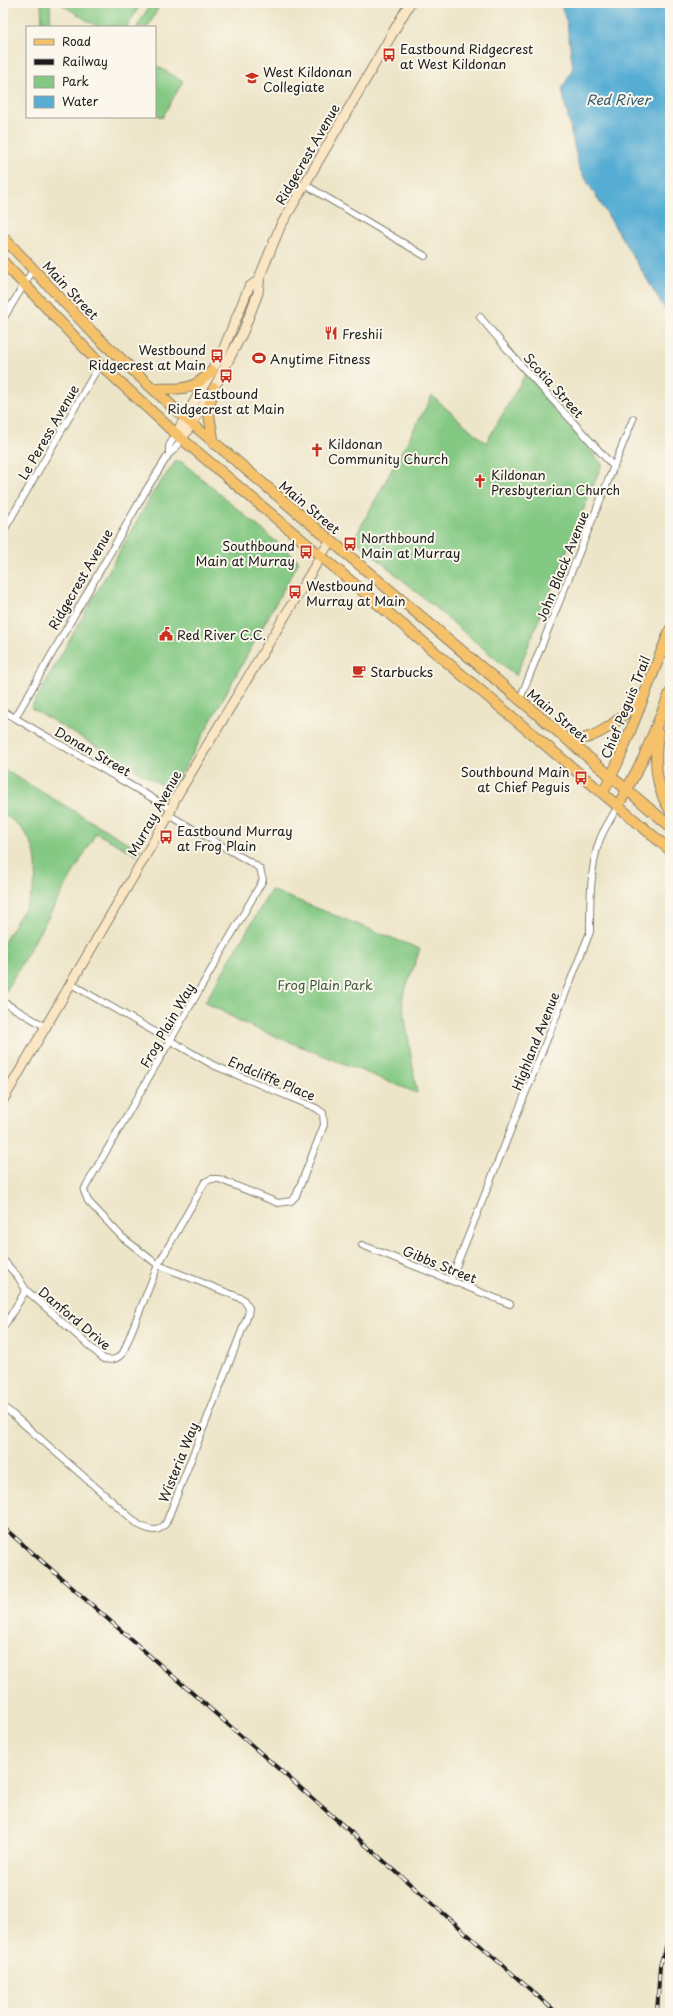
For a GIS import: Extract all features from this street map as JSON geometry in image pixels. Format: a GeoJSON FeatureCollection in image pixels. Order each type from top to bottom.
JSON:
{"type":"FeatureCollection","features":[{"type":"Feature","properties":{"kind":"main road","name":"Main Street"},"geometry":{"type":"LineString","coordinates":[[3,237],[93,333],[214,444],[670,826]]}},
{"type":"Feature","properties":{"kind":"main road"},"geometry":{"type":"LineString","coordinates":[[3,262],[100,364],[179,436],[670,850]]}},
{"type":"Feature","properties":{"kind":"main road"},"geometry":{"type":"LineString","coordinates":[[153,389],[190,387],[201,382],[212,371]]}},
{"type":"Feature","properties":{"kind":"main road"},"geometry":{"type":"LineString","coordinates":[[214,388],[208,409],[214,444]]}},
{"type":"Feature","properties":{"kind":"main road","name":"Chief Peguis Trail"},"geometry":{"type":"LineString","coordinates":[[603,793],[611,777],[670,630]]}},
{"type":"Feature","properties":{"kind":"main road"},"geometry":{"type":"LineString","coordinates":[[618,806],[643,759],[670,693]]}},
{"type":"Feature","properties":{"kind":"main road"},"geometry":{"type":"LineString","coordinates":[[569,741],[586,739],[605,730],[622,718],[644,695]]}},
{"type":"Feature","properties":{"kind":"main road"},"geometry":{"type":"LineString","coordinates":[[662,714],[656,750],[656,772],[663,799],[670,810]]}},
{"type":"Feature","properties":{"kind":"street","name":"Ridgecrest Avenue"},"geometry":{"type":"LineString","coordinates":[[188,421],[214,388],[243,332],[258,293],[259,280],[280,227],[410,3]]}},
{"type":"Feature","properties":{"kind":"street"},"geometry":{"type":"LineString","coordinates":[[304,184],[425,256]]}},
{"type":"Feature","properties":{"kind":"street"},"geometry":{"type":"LineString","coordinates":[[3,319],[34,270]]}},
{"type":"Feature","properties":{"kind":"street","name":"Ridgecrest Avenue"},"geometry":{"type":"LineString","coordinates":[[15,718],[168,454],[169,446],[179,436],[188,421],[212,371],[222,355],[249,287],[259,280]]}},
{"type":"Feature","properties":{"kind":"street","name":"Scotia Street"},"geometry":{"type":"LineString","coordinates":[[480,317],[519,363],[614,467]]}},
{"type":"Feature","properties":{"kind":"street","name":"Le Peress Avenue"},"geometry":{"type":"LineString","coordinates":[[3,532],[100,364]]}},
{"type":"Feature","properties":{"kind":"street","name":"John Black Avenue"},"geometry":{"type":"LineString","coordinates":[[520,699],[633,419]]}},
{"type":"Feature","properties":{"kind":"street","name":"Murray Avenue"},"geometry":{"type":"LineString","coordinates":[[3,1100],[170,812],[175,799],[330,541]]}},
{"type":"Feature","properties":{"kind":"street","name":"Donan Street"},"geometry":{"type":"LineString","coordinates":[[3,712],[170,812]]}},
{"type":"Feature","properties":{"kind":"street","name":"Highland Avenue"},"geometry":{"type":"LineString","coordinates":[[451,1279],[590,932],[590,903],[597,849],[618,806]]}},
{"type":"Feature","properties":{"kind":"street","name":"Frog Plain Way"},"geometry":{"type":"LineString","coordinates":[[158,1264],[122,1237],[88,1201],[84,1191],[263,880],[260,869],[255,865],[170,812]]}},
{"type":"Feature","properties":{"kind":"street","name":"Endcliffe Place"},"geometry":{"type":"LineString","coordinates":[[71,984],[213,1065],[316,1108],[323,1113],[325,1119],[296,1196],[291,1201],[278,1203],[219,1179],[211,1179],[205,1182],[158,1264]]}},
{"type":"Feature","properties":{"kind":"street"},"geometry":{"type":"LineString","coordinates":[[3,1002],[46,1026]]}},
{"type":"Feature","properties":{"kind":"street","name":"Gibbs Street"},"geometry":{"type":"LineString","coordinates":[[362,1245],[451,1279],[510,1304]]}},
{"type":"Feature","properties":{"kind":"street","name":"Danford Drive"},"geometry":{"type":"LineString","coordinates":[[3,1260],[18,1277],[26,1290],[104,1358],[110,1361],[117,1359],[123,1353],[158,1264]]}},
{"type":"Feature","properties":{"kind":"street","name":"Wisteria Way"},"geometry":{"type":"LineString","coordinates":[[3,1406],[139,1525],[148,1529],[156,1530],[162,1527],[248,1315],[249,1308],[243,1299],[158,1264]]}},
{"type":"Feature","properties":{"kind":"street"},"geometry":{"type":"LineString","coordinates":[[3,1328],[26,1290]]}},
{"type":"Feature","properties":{"kind":"green space"},"geometry":{"type":"Polygon","coordinates":[[[41,3],[50,3],[51,26],[42,26],[41,3]]]}},
{"type":"Feature","properties":{"kind":"green space"},"geometry":{"type":"Polygon","coordinates":[[[59,3],[141,3],[128,26],[96,26],[59,3]]]}},
{"type":"Feature","properties":{"kind":"green space"},"geometry":{"type":"Polygon","coordinates":[[[151,3],[161,3],[149,26],[138,26],[151,3]]]}},
{"type":"Feature","properties":{"kind":"green space"},"geometry":{"type":"Polygon","coordinates":[[[156,66],[183,81],[162,118],[156,115],[156,66]]]}},
{"type":"Feature","properties":{"kind":"green space"},"geometry":{"type":"Polygon","coordinates":[[[526,373],[602,464],[516,676],[354,539],[432,396],[486,443],[526,373]]]}},
{"type":"Feature","properties":{"kind":"green space","name":"Red River C.C."},"geometry":{"type":"Polygon","coordinates":[[[176,461],[182,462],[299,561],[172,791],[31,708],[154,491],[176,461]]]}},
{"type":"Feature","properties":{"kind":"green space"},"geometry":{"type":"Polygon","coordinates":[[[3,769],[140,850],[137,855],[96,833],[6,991],[3,989],[3,946],[8,935],[28,904],[34,886],[36,862],[34,850],[23,830],[14,821],[3,814],[3,769]]]}},
{"type":"Feature","properties":{"kind":"green space","name":"Frog Plain Park"},"geometry":{"type":"Polygon","coordinates":[[[271,890],[420,949],[402,999],[417,1093],[245,1024],[205,1002],[271,890]]]}},
{"type":"Feature","properties":{"kind":"water","name":"Red River"},"geometry":{"type":"Polygon","coordinates":[[[560,3],[670,3],[670,317],[579,168],[562,89],[573,68],[567,23],[560,3]]]}},
{"type":"Feature","properties":{"kind":"railway"},"geometry":{"type":"LineString","coordinates":[[3,1527],[557,2013]]}},
{"type":"Feature","properties":{"kind":"railway"},"geometry":{"type":"LineString","coordinates":[[657,2013],[660,1965],[670,1935]]}},
{"type":"Feature","properties":{"kind":"place","name":"Eastbound Ridgecrest at West Kildonan"},"geometry":{"type":"Point","coordinates":[389,55]}},
{"type":"Feature","properties":{"kind":"place","name":"West Kildonan Collegiate"},"geometry":{"type":"Point","coordinates":[252,78]}},
{"type":"Feature","properties":{"kind":"place","name":"Freshii"},"geometry":{"type":"Point","coordinates":[331,333]}},
{"type":"Feature","properties":{"kind":"place","name":"Westbound Ridgecrest at Main"},"geometry":{"type":"Point","coordinates":[217,356]}},
{"type":"Feature","properties":{"kind":"place","name":"Anytime Fitness"},"geometry":{"type":"Point","coordinates":[259,358]}},
{"type":"Feature","properties":{"kind":"place","name":"Eastbound Ridgecrest at Main"},"geometry":{"type":"Point","coordinates":[226,376]}},
{"type":"Feature","properties":{"kind":"place","name":"Kildonan Community Church"},"geometry":{"type":"Point","coordinates":[317,450]}},
{"type":"Feature","properties":{"kind":"place","name":"Kildonan Presbyterian Church"},"geometry":{"type":"Point","coordinates":[480,481]}},
{"type":"Feature","properties":{"kind":"place","name":"Northbound Main at Murray"},"geometry":{"type":"Point","coordinates":[350,544]}},
{"type":"Feature","properties":{"kind":"place","name":"Southbound Main at Murray"},"geometry":{"type":"Point","coordinates":[306,552]}},
{"type":"Feature","properties":{"kind":"place","name":"Westbound Murray at Main"},"geometry":{"type":"Point","coordinates":[295,592]}},
{"type":"Feature","properties":{"kind":"place","name":"Red River C.C."},"geometry":{"type":"Point","coordinates":[166,634]}},
{"type":"Feature","properties":{"kind":"place","name":"Starbucks"},"geometry":{"type":"Point","coordinates":[359,671]}},
{"type":"Feature","properties":{"kind":"place","name":"Southbound Main at Chief Peguis"},"geometry":{"type":"Point","coordinates":[581,778]}},
{"type":"Feature","properties":{"kind":"place","name":"Eastbound Murray at Frog Plain"},"geometry":{"type":"Point","coordinates":[166,837]}}]}
